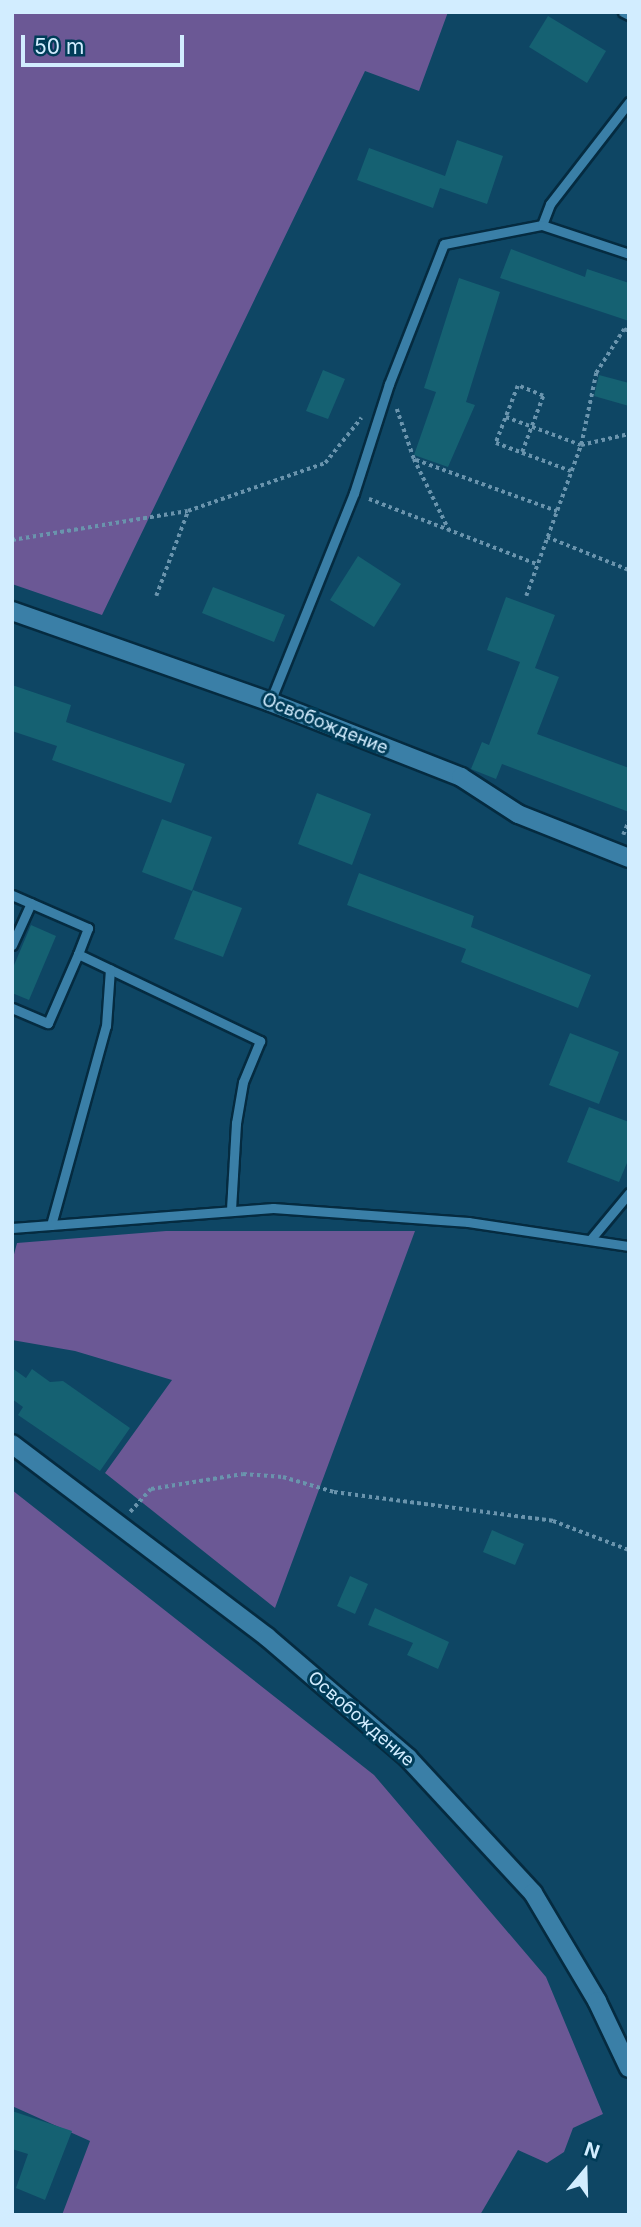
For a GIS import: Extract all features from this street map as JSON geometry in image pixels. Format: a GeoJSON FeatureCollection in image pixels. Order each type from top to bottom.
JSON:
{"type":"FeatureCollection","features":[{"type":"Feature","properties":{"kind":"street","name":"Освобождение"},"geometry":{"type":"LineString","coordinates":[[13,613],[270,702],[461,778],[518,814],[629,858]]}},
{"type":"Feature","properties":{"kind":"street","name":"Освобождение"},"geometry":{"type":"LineString","coordinates":[[12,1444],[267,1637],[408,1758],[533,1893],[597,2001],[629,2068]]}},
{"type":"Feature","properties":{"kind":"lane"},"geometry":{"type":"LineString","coordinates":[[623,12],[629,15]]}},
{"type":"Feature","properties":{"kind":"lane"},"geometry":{"type":"LineString","coordinates":[[542,225],[550,204],[629,102]]}},
{"type":"Feature","properties":{"kind":"lane"},"geometry":{"type":"LineString","coordinates":[[270,702],[354,493],[389,384],[444,244],[542,225],[629,254]]}},
{"type":"Feature","properties":{"kind":"lane"},"geometry":{"type":"LineString","coordinates":[[12,895],[88,928],[48,1023],[12,1008]]}},
{"type":"Feature","properties":{"kind":"lane"},"geometry":{"type":"LineString","coordinates":[[12,945],[31,903]]}},
{"type":"Feature","properties":{"kind":"lane"},"geometry":{"type":"LineString","coordinates":[[78,954],[260,1041],[243,1082],[236,1123],[231,1211]]}},
{"type":"Feature","properties":{"kind":"lane"},"geometry":{"type":"LineString","coordinates":[[51,1225],[106,1026],[110,969]]}},
{"type":"Feature","properties":{"kind":"lane"},"geometry":{"type":"LineString","coordinates":[[590,1240],[629,1193]]}},
{"type":"Feature","properties":{"kind":"lane"},"geometry":{"type":"LineString","coordinates":[[12,1228],[273,1208],[468,1222],[629,1246]]}},
{"type":"Feature","properties":{"kind":"path"},"geometry":{"type":"LineString","coordinates":[[526,596],[581,445],[596,373],[624,329],[629,331]]}},
{"type":"Feature","properties":{"kind":"path"},"geometry":{"type":"LineString","coordinates":[[389,384],[414,459],[449,530]]}},
{"type":"Feature","properties":{"kind":"path"},"geometry":{"type":"LineString","coordinates":[[522,452],[543,396],[518,386],[496,443],[571,471]]}},
{"type":"Feature","properties":{"kind":"path"},"geometry":{"type":"LineString","coordinates":[[12,540],[188,511],[325,463],[365,414]]}},
{"type":"Feature","properties":{"kind":"path"},"geometry":{"type":"LineString","coordinates":[[506,417],[581,445],[629,433]]}},
{"type":"Feature","properties":{"kind":"path"},"geometry":{"type":"LineString","coordinates":[[414,459],[557,511]]}},
{"type":"Feature","properties":{"kind":"path"},"geometry":{"type":"LineString","coordinates":[[354,493],[537,564]]}},
{"type":"Feature","properties":{"kind":"path"},"geometry":{"type":"LineString","coordinates":[[156,596],[188,511]]}},
{"type":"Feature","properties":{"kind":"path"},"geometry":{"type":"LineString","coordinates":[[547,537],[629,570]]}},
{"type":"Feature","properties":{"kind":"path"},"geometry":{"type":"LineString","coordinates":[[118,1524],[151,1489],[243,1474],[283,1477],[334,1492],[553,1521],[629,1550]]}},
{"type":"Feature","properties":{"kind":"shaded area"},"geometry":{"type":"Polygon","coordinates":[[[12,12],[448,12],[419,91],[365,71],[102,615],[12,584],[12,12]]]}},
{"type":"Feature","properties":{"kind":"shaded area"},"geometry":{"type":"Polygon","coordinates":[[[166,1231],[415,1231],[275,1608],[105,1473],[172,1380],[75,1351],[12,1340],[12,1262],[17,1243],[166,1231]]]}},
{"type":"Feature","properties":{"kind":"shaded area"},"geometry":{"type":"Polygon","coordinates":[[[12,1490],[374,1775],[546,1977],[603,2114],[573,2128],[564,2152],[547,2163],[518,2150],[480,2215],[62,2215],[90,2141],[12,2106],[12,1490]]]}},
{"type":"Feature","properties":{"kind":"building"},"geometry":{"type":"Polygon","coordinates":[[[548,16],[606,51],[587,83],[529,47],[548,16]]]}},
{"type":"Feature","properties":{"kind":"building"},"geometry":{"type":"Polygon","coordinates":[[[457,140],[503,156],[487,204],[440,188],[433,208],[357,180],[369,148],[445,176],[457,140]]]}},
{"type":"Feature","properties":{"kind":"building"},"geometry":{"type":"Polygon","coordinates":[[[511,249],[585,277],[587,269],[629,283],[629,321],[500,278],[511,249]]]}},
{"type":"Feature","properties":{"kind":"building"},"geometry":{"type":"Polygon","coordinates":[[[459,278],[500,292],[466,402],[475,405],[448,467],[414,455],[436,392],[424,388],[459,278]]]}},
{"type":"Feature","properties":{"kind":"building"},"geometry":{"type":"Polygon","coordinates":[[[323,370],[345,379],[328,419],[306,411],[323,370]]]}},
{"type":"Feature","properties":{"kind":"building"},"geometry":{"type":"Polygon","coordinates":[[[599,375],[629,383],[629,406],[594,396],[599,375]]]}},
{"type":"Feature","properties":{"kind":"building"},"geometry":{"type":"Polygon","coordinates":[[[358,556],[401,584],[374,627],[330,600],[358,556]]]}},
{"type":"Feature","properties":{"kind":"building"},"geometry":{"type":"Polygon","coordinates":[[[213,587],[285,615],[274,642],[202,613],[213,587]]]}},
{"type":"Feature","properties":{"kind":"building"},"geometry":{"type":"Polygon","coordinates":[[[506,597],[555,615],[535,668],[559,677],[537,734],[629,768],[629,812],[502,764],[496,779],[471,769],[482,742],[489,745],[520,662],[487,650],[506,597]]]}},
{"type":"Feature","properties":{"kind":"building"},"geometry":{"type":"Polygon","coordinates":[[[12,685],[71,705],[66,722],[185,764],[171,803],[52,760],[57,746],[12,731],[12,685]]]}},
{"type":"Feature","properties":{"kind":"building"},"geometry":{"type":"Polygon","coordinates":[[[317,793],[371,814],[352,865],[298,844],[317,793]]]}},
{"type":"Feature","properties":{"kind":"building"},"geometry":{"type":"Polygon","coordinates":[[[162,819],[212,837],[192,891],[142,872],[162,819]]]}},
{"type":"Feature","properties":{"kind":"building"},"geometry":{"type":"Polygon","coordinates":[[[359,873],[474,916],[471,927],[591,975],[578,1008],[461,962],[466,949],[347,905],[359,873]]]}},
{"type":"Feature","properties":{"kind":"building"},"geometry":{"type":"Polygon","coordinates":[[[193,890],[242,908],[223,957],[174,939],[193,890]]]}},
{"type":"Feature","properties":{"kind":"building"},"geometry":{"type":"Polygon","coordinates":[[[31,925],[56,936],[29,1000],[12,993],[12,970],[31,925]]]}},
{"type":"Feature","properties":{"kind":"building"},"geometry":{"type":"Polygon","coordinates":[[[570,1033],[619,1052],[599,1104],[549,1085],[570,1033]]]}},
{"type":"Feature","properties":{"kind":"building"},"geometry":{"type":"Polygon","coordinates":[[[589,1107],[629,1122],[629,1158],[619,1182],[567,1162],[589,1107]]]}},
{"type":"Feature","properties":{"kind":"building"},"geometry":{"type":"Polygon","coordinates":[[[12,1368],[26,1378],[32,1369],[50,1382],[63,1381],[130,1428],[100,1471],[18,1415],[23,1407],[12,1399],[12,1368]]]}},
{"type":"Feature","properties":{"kind":"building"},"geometry":{"type":"Polygon","coordinates":[[[492,1530],[524,1544],[515,1565],[483,1552],[492,1530]]]}},
{"type":"Feature","properties":{"kind":"building"},"geometry":{"type":"Polygon","coordinates":[[[350,1576],[368,1584],[355,1614],[337,1606],[350,1576]]]}},
{"type":"Feature","properties":{"kind":"building"},"geometry":{"type":"Polygon","coordinates":[[[375,1608],[449,1642],[438,1669],[407,1655],[413,1643],[368,1625],[375,1608]]]}},
{"type":"Feature","properties":{"kind":"building"},"geometry":{"type":"Polygon","coordinates":[[[12,2111],[72,2131],[45,2200],[16,2188],[28,2154],[12,2149],[12,2111]]]}}]}
